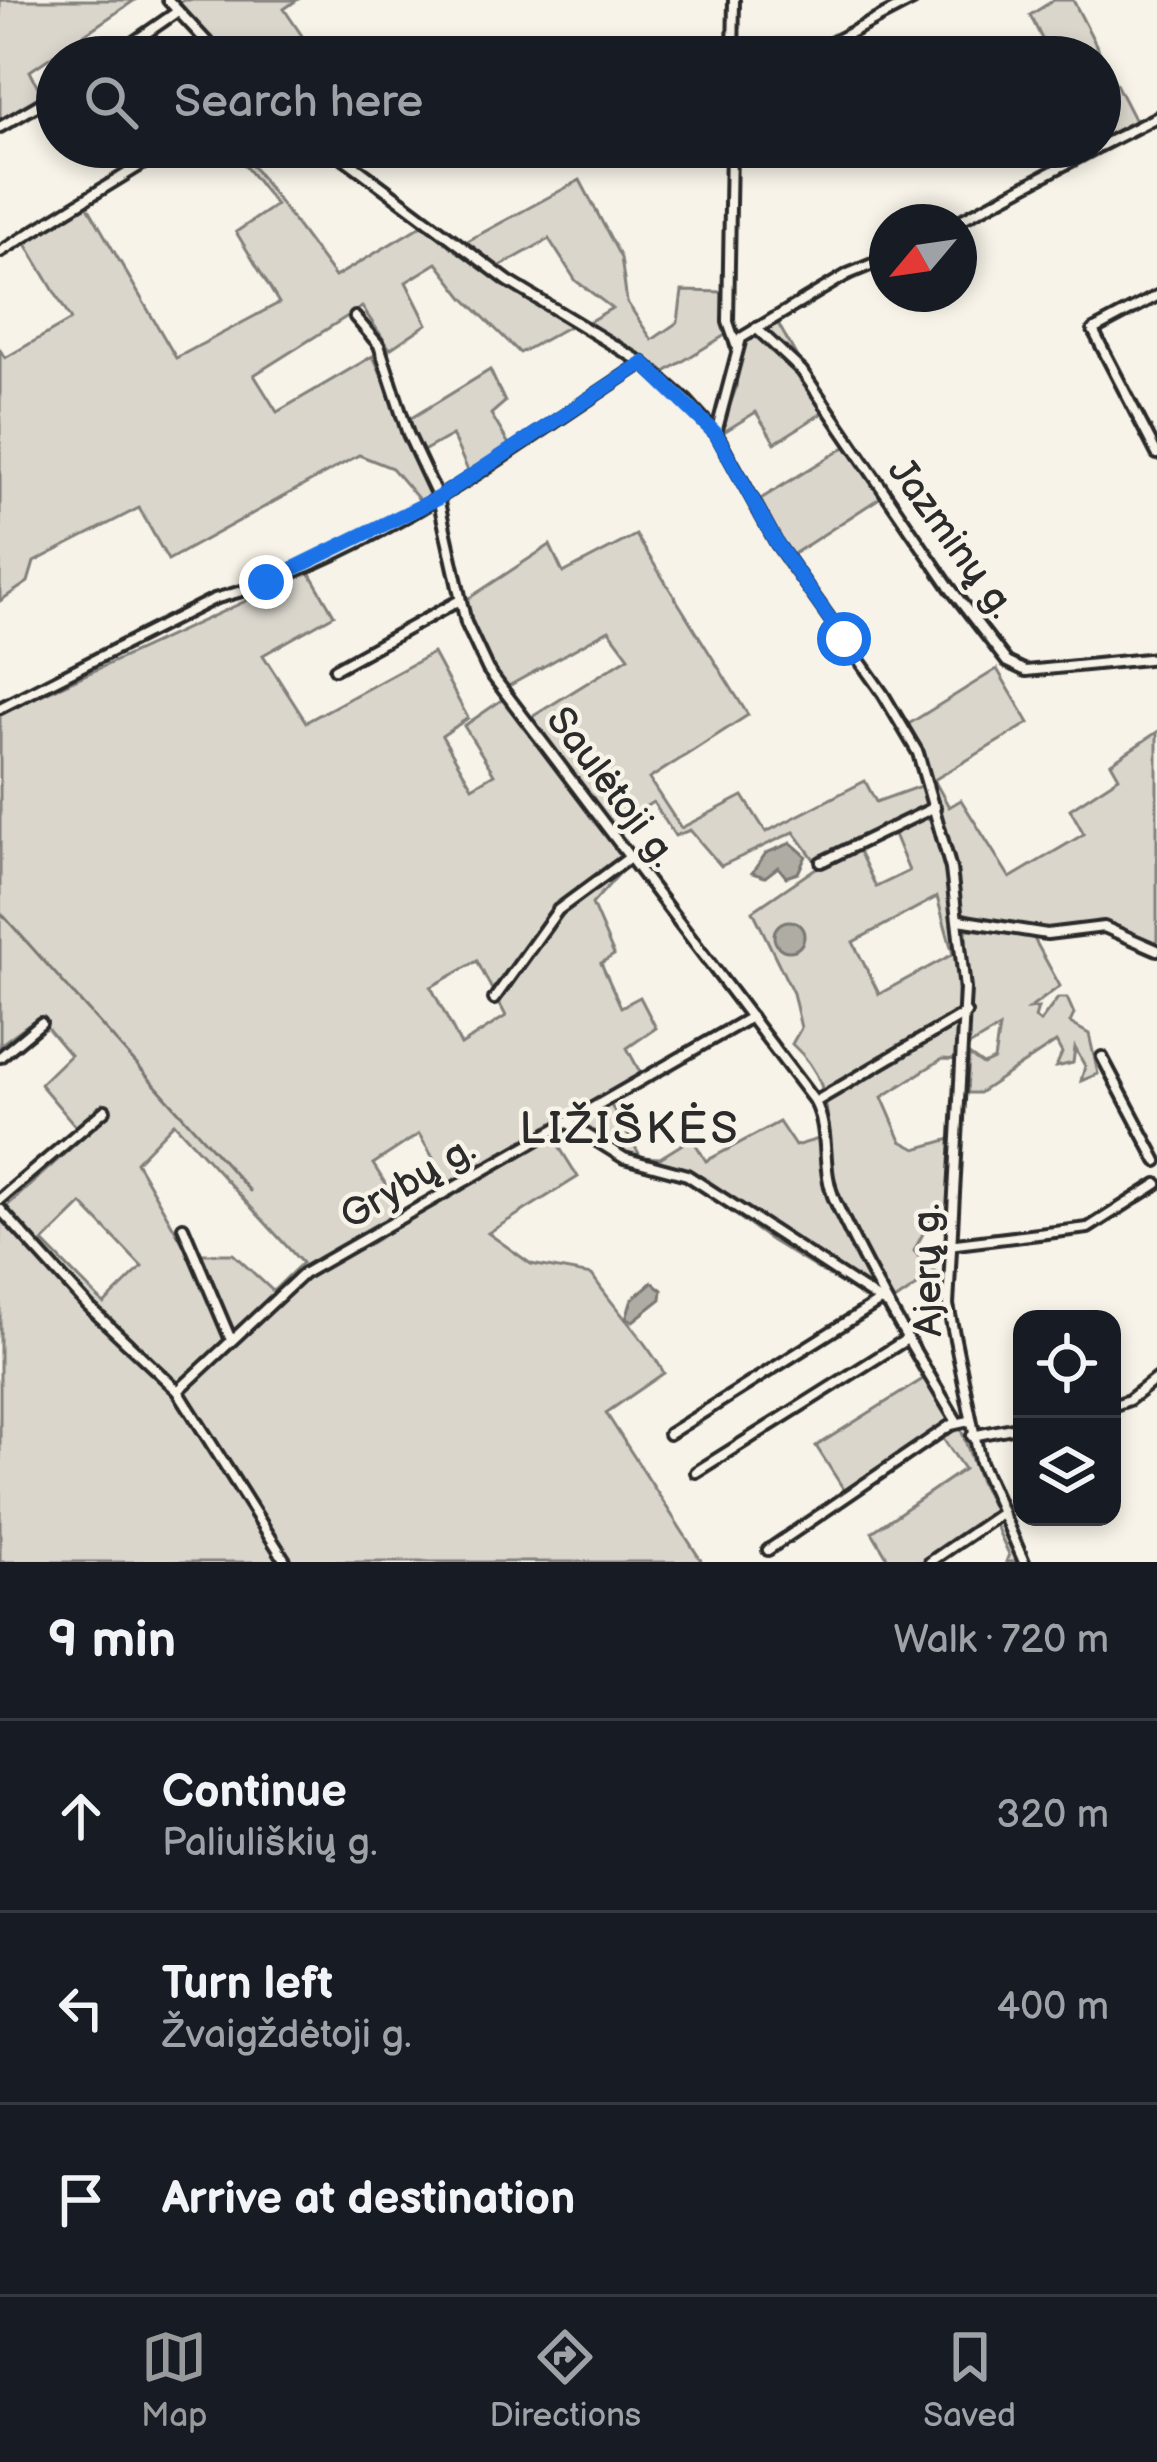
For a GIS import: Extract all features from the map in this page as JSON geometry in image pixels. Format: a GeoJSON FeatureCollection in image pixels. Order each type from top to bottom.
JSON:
{"type":"FeatureCollection","features":[{"type":"Feature","properties":{"kind":"street"},"geometry":{"type":"LineString","coordinates":[[168,0],[201,36]]}},
{"type":"Feature","properties":{"kind":"street"},"geometry":{"type":"LineString","coordinates":[[734,0],[734,36]]}},
{"type":"Feature","properties":{"kind":"street"},"geometry":{"type":"LineString","coordinates":[[844,36],[913,0]]}},
{"type":"Feature","properties":{"kind":"street"},"geometry":{"type":"LineString","coordinates":[[142,36],[178,11]]}},
{"type":"Feature","properties":{"kind":"street"},"geometry":{"type":"LineString","coordinates":[[0,127],[36,106]]}},
{"type":"Feature","properties":{"kind":"street"},"geometry":{"type":"LineString","coordinates":[[1121,135],[1157,117]]}},
{"type":"Feature","properties":{"kind":"street"},"geometry":{"type":"LineString","coordinates":[[0,252],[136,168]]}},
{"type":"Feature","properties":{"kind":"street","name":"Ajerų g."},"geometry":{"type":"LineString","coordinates":[[357,168],[532,297],[643,363],[716,434],[777,544],[908,734],[935,807],[959,920],[966,1013],[948,1245],[948,1305],[972,1436],[1000,1514],[1024,1562]]}},
{"type":"Feature","properties":{"kind":"street"},"geometry":{"type":"LineString","coordinates":[[716,434],[732,384],[736,345],[728,322],[731,168]]}},
{"type":"Feature","properties":{"kind":"street"},"geometry":{"type":"LineString","coordinates":[[977,211],[1058,168]]}},
{"type":"Feature","properties":{"kind":"street"},"geometry":{"type":"LineString","coordinates":[[736,345],[756,328],[869,268]]}},
{"type":"Feature","properties":{"kind":"street"},"geometry":{"type":"LineString","coordinates":[[1157,296],[1093,330],[1157,454]]}},
{"type":"Feature","properties":{"kind":"street","name":"Saulėtoji g."},"geometry":{"type":"LineString","coordinates":[[355,317],[379,345],[408,434],[438,498],[460,600],[488,670],[573,774],[815,1102]]}},
{"type":"Feature","properties":{"kind":"street","name":"Jazminų g."},"geometry":{"type":"LineString","coordinates":[[756,328],[802,371],[950,588],[1007,662],[1027,671],[1157,658]]}},
{"type":"Feature","properties":{"kind":"street"},"geometry":{"type":"LineString","coordinates":[[0,708],[214,599],[242,594],[331,554],[438,498],[643,363]]}},
{"type":"Feature","properties":{"kind":"street"},"geometry":{"type":"LineString","coordinates":[[335,669],[460,600]]}},
{"type":"Feature","properties":{"kind":"street"},"geometry":{"type":"LineString","coordinates":[[821,862],[935,807]]}},
{"type":"Feature","properties":{"kind":"street"},"geometry":{"type":"LineString","coordinates":[[494,999],[558,910],[630,857]]}},
{"type":"Feature","properties":{"kind":"street"},"geometry":{"type":"LineString","coordinates":[[959,920],[1047,934],[1104,927],[1157,950]]}},
{"type":"Feature","properties":{"kind":"street"},"geometry":{"type":"LineString","coordinates":[[957,1422],[884,1303],[827,1180],[826,1125],[815,1102],[966,1013]]}},
{"type":"Feature","properties":{"kind":"street","name":"Grybų g."},"geometry":{"type":"LineString","coordinates":[[178,1390],[303,1274],[751,1017]]}},
{"type":"Feature","properties":{"kind":"street"},"geometry":{"type":"LineString","coordinates":[[0,1057],[41,1023]]}},
{"type":"Feature","properties":{"kind":"street"},"geometry":{"type":"LineString","coordinates":[[1102,1057],[1157,1161]]}},
{"type":"Feature","properties":{"kind":"street"},"geometry":{"type":"LineString","coordinates":[[0,1199],[105,1110]]}},
{"type":"Feature","properties":{"kind":"street"},"geometry":{"type":"LineString","coordinates":[[568,1123],[624,1158],[687,1175],[884,1303]]}},
{"type":"Feature","properties":{"kind":"street"},"geometry":{"type":"LineString","coordinates":[[948,1245],[1088,1228],[1157,1184]]}},
{"type":"Feature","properties":{"kind":"street"},"geometry":{"type":"LineString","coordinates":[[0,1209],[88,1306],[178,1390],[286,1562]]}},
{"type":"Feature","properties":{"kind":"street"},"geometry":{"type":"LineString","coordinates":[[182,1227],[231,1340]]}},
{"type":"Feature","properties":{"kind":"street"},"geometry":{"type":"LineString","coordinates":[[670,1434],[884,1303]]}},
{"type":"Feature","properties":{"kind":"street"},"geometry":{"type":"LineString","coordinates":[[696,1472],[907,1339]]}},
{"type":"Feature","properties":{"kind":"street"},"geometry":{"type":"LineString","coordinates":[[1121,1403],[1157,1378]]}},
{"type":"Feature","properties":{"kind":"street"},"geometry":{"type":"LineString","coordinates":[[768,1550],[957,1422],[969,1421]]}},
{"type":"Feature","properties":{"kind":"street"},"geometry":{"type":"LineString","coordinates":[[972,1436],[1013,1428]]}},
{"type":"Feature","properties":{"kind":"street"},"geometry":{"type":"LineString","coordinates":[[930,1562],[1000,1514]]}},
{"type":"Feature","properties":{"kind":"shaded area"},"geometry":{"type":"Polygon","coordinates":[[[0,0],[135,0],[82,36],[36,36],[36,67],[30,71],[36,101],[0,121],[0,0]]]}},
{"type":"Feature","properties":{"kind":"shaded area"},"geometry":{"type":"Polygon","coordinates":[[[184,0],[297,0],[284,9],[302,36],[206,36],[177,5],[184,0]]]}},
{"type":"Feature","properties":{"kind":"shaded area"},"geometry":{"type":"Polygon","coordinates":[[[1054,0],[1073,0],[1091,36],[1040,36],[1030,15],[1054,0]]]}},
{"type":"Feature","properties":{"kind":"shaded area"},"geometry":{"type":"Polygon","coordinates":[[[1121,94],[1135,121],[1121,128],[1121,94]]]}},
{"type":"Feature","properties":{"kind":"shaded area"},"geometry":{"type":"Polygon","coordinates":[[[247,168],[254,168],[335,277],[424,224],[573,324],[520,353],[464,298],[437,263],[406,282],[427,324],[390,349],[362,307],[254,375],[277,412],[373,356],[403,423],[490,370],[505,402],[491,414],[510,446],[469,473],[452,435],[416,455],[433,496],[421,502],[392,468],[359,455],[168,560],[139,508],[34,562],[28,582],[0,601],[0,350],[5,358],[71,320],[25,242],[87,205],[176,358],[279,303],[236,232],[276,205],[247,168]]]}},
{"type":"Feature","properties":{"kind":"shaded area"},"geometry":{"type":"Polygon","coordinates":[[[580,180],[621,258],[627,302],[652,340],[678,322],[682,291],[725,292],[727,334],[662,374],[585,324],[612,308],[576,281],[549,239],[497,268],[462,244],[580,180]]]}},
{"type":"Feature","properties":{"kind":"shaded area"},"geometry":{"type":"Polygon","coordinates":[[[776,320],[827,410],[775,443],[756,412],[719,435],[736,388],[739,345],[776,320]]]}},
{"type":"Feature","properties":{"kind":"shaded area"},"geometry":{"type":"Polygon","coordinates":[[[847,446],[881,497],[789,557],[754,503],[847,446]]]}},
{"type":"Feature","properties":{"kind":"shaded area"},"geometry":{"type":"Polygon","coordinates":[[[636,535],[748,715],[649,779],[681,828],[743,796],[766,832],[865,781],[876,802],[926,784],[956,921],[960,1060],[942,1059],[882,1097],[901,1141],[916,1149],[954,1138],[948,1221],[933,1214],[914,1251],[936,1273],[889,1305],[955,1413],[980,1482],[1020,1562],[1006,1562],[1009,1554],[995,1524],[938,1562],[890,1562],[872,1532],[964,1469],[937,1430],[846,1493],[816,1446],[923,1379],[883,1309],[772,1241],[681,1176],[611,1157],[569,1129],[553,1137],[578,1177],[488,1233],[531,1264],[592,1275],[656,1360],[664,1373],[606,1413],[702,1562],[0,1562],[0,1199],[7,1206],[84,1136],[40,1084],[70,1055],[38,1017],[0,1045],[0,714],[309,572],[334,615],[263,655],[306,722],[433,653],[468,718],[442,736],[472,787],[494,774],[464,726],[503,699],[522,723],[629,657],[609,630],[505,688],[481,650],[463,602],[550,545],[563,573],[636,535]],[[653,802],[605,832],[628,864],[592,904],[614,955],[601,963],[621,1007],[640,997],[656,1028],[627,1048],[641,1074],[605,1095],[641,1157],[660,1158],[692,1138],[706,1161],[779,1122],[795,1146],[829,1136],[821,1085],[792,1044],[801,1028],[793,993],[753,911],[819,866],[794,832],[721,866],[690,830],[675,836],[653,802]],[[893,832],[858,849],[876,887],[909,871],[893,832]],[[937,897],[853,942],[879,994],[953,954],[937,897]],[[477,961],[431,987],[461,1045],[506,1016],[477,961]],[[174,1123],[136,1162],[189,1254],[233,1254],[273,1291],[302,1263],[174,1123]],[[419,1134],[373,1164],[405,1215],[449,1185],[419,1134]],[[82,1204],[43,1242],[104,1304],[142,1267],[82,1204]]]}},
{"type":"Feature","properties":{"kind":"shaded area"},"geometry":{"type":"Polygon","coordinates":[[[997,669],[1029,723],[934,780],[949,807],[961,800],[1010,878],[1084,834],[1070,809],[1119,777],[1111,763],[1157,732],[1157,946],[1109,926],[1048,930],[987,922],[961,912],[928,767],[907,725],[997,669]]]}},
{"type":"Feature","properties":{"kind":"shaded area"},"geometry":{"type":"Polygon","coordinates":[[[791,843],[806,856],[798,873],[786,877],[778,867],[765,877],[752,873],[766,853],[791,843]]]}},
{"type":"Feature","properties":{"kind":"shaded area"},"geometry":{"type":"Polygon","coordinates":[[[789,921],[800,925],[804,936],[800,947],[789,951],[778,947],[774,936],[778,925],[789,921]]]}},
{"type":"Feature","properties":{"kind":"shaded area"},"geometry":{"type":"Polygon","coordinates":[[[966,929],[1032,935],[1060,986],[1029,1009],[1038,1008],[1035,1018],[1040,1022],[1058,998],[1067,998],[1074,1014],[1070,1023],[1089,1034],[1098,1074],[1081,1081],[1085,1066],[1075,1048],[1073,1063],[1056,1067],[1062,1053],[1056,1042],[979,1093],[967,1093],[969,1055],[983,1065],[994,1060],[999,1028],[969,1046],[966,929]]]}},
{"type":"Feature","properties":{"kind":"shaded area"},"geometry":{"type":"Polygon","coordinates":[[[652,1282],[662,1290],[661,1299],[633,1321],[626,1319],[632,1299],[652,1282]]]}},
{"type":"Feature","properties":{"kind":"waterway"},"geometry":{"type":"LineString","coordinates":[[0,912],[250,1191]]}},
{"type":"Feature","properties":{"kind":"district","name":"LIŽIŠKĖS"},"geometry":{"type":"Point","coordinates":[630,1127]}},
{"type":"Feature","properties":{"kind":"route"},"geometry":{"type":"LineString","coordinates":[[266,582],[438,498],[643,363],[674,387],[716,434],[762,520],[844,639]]}}]}
